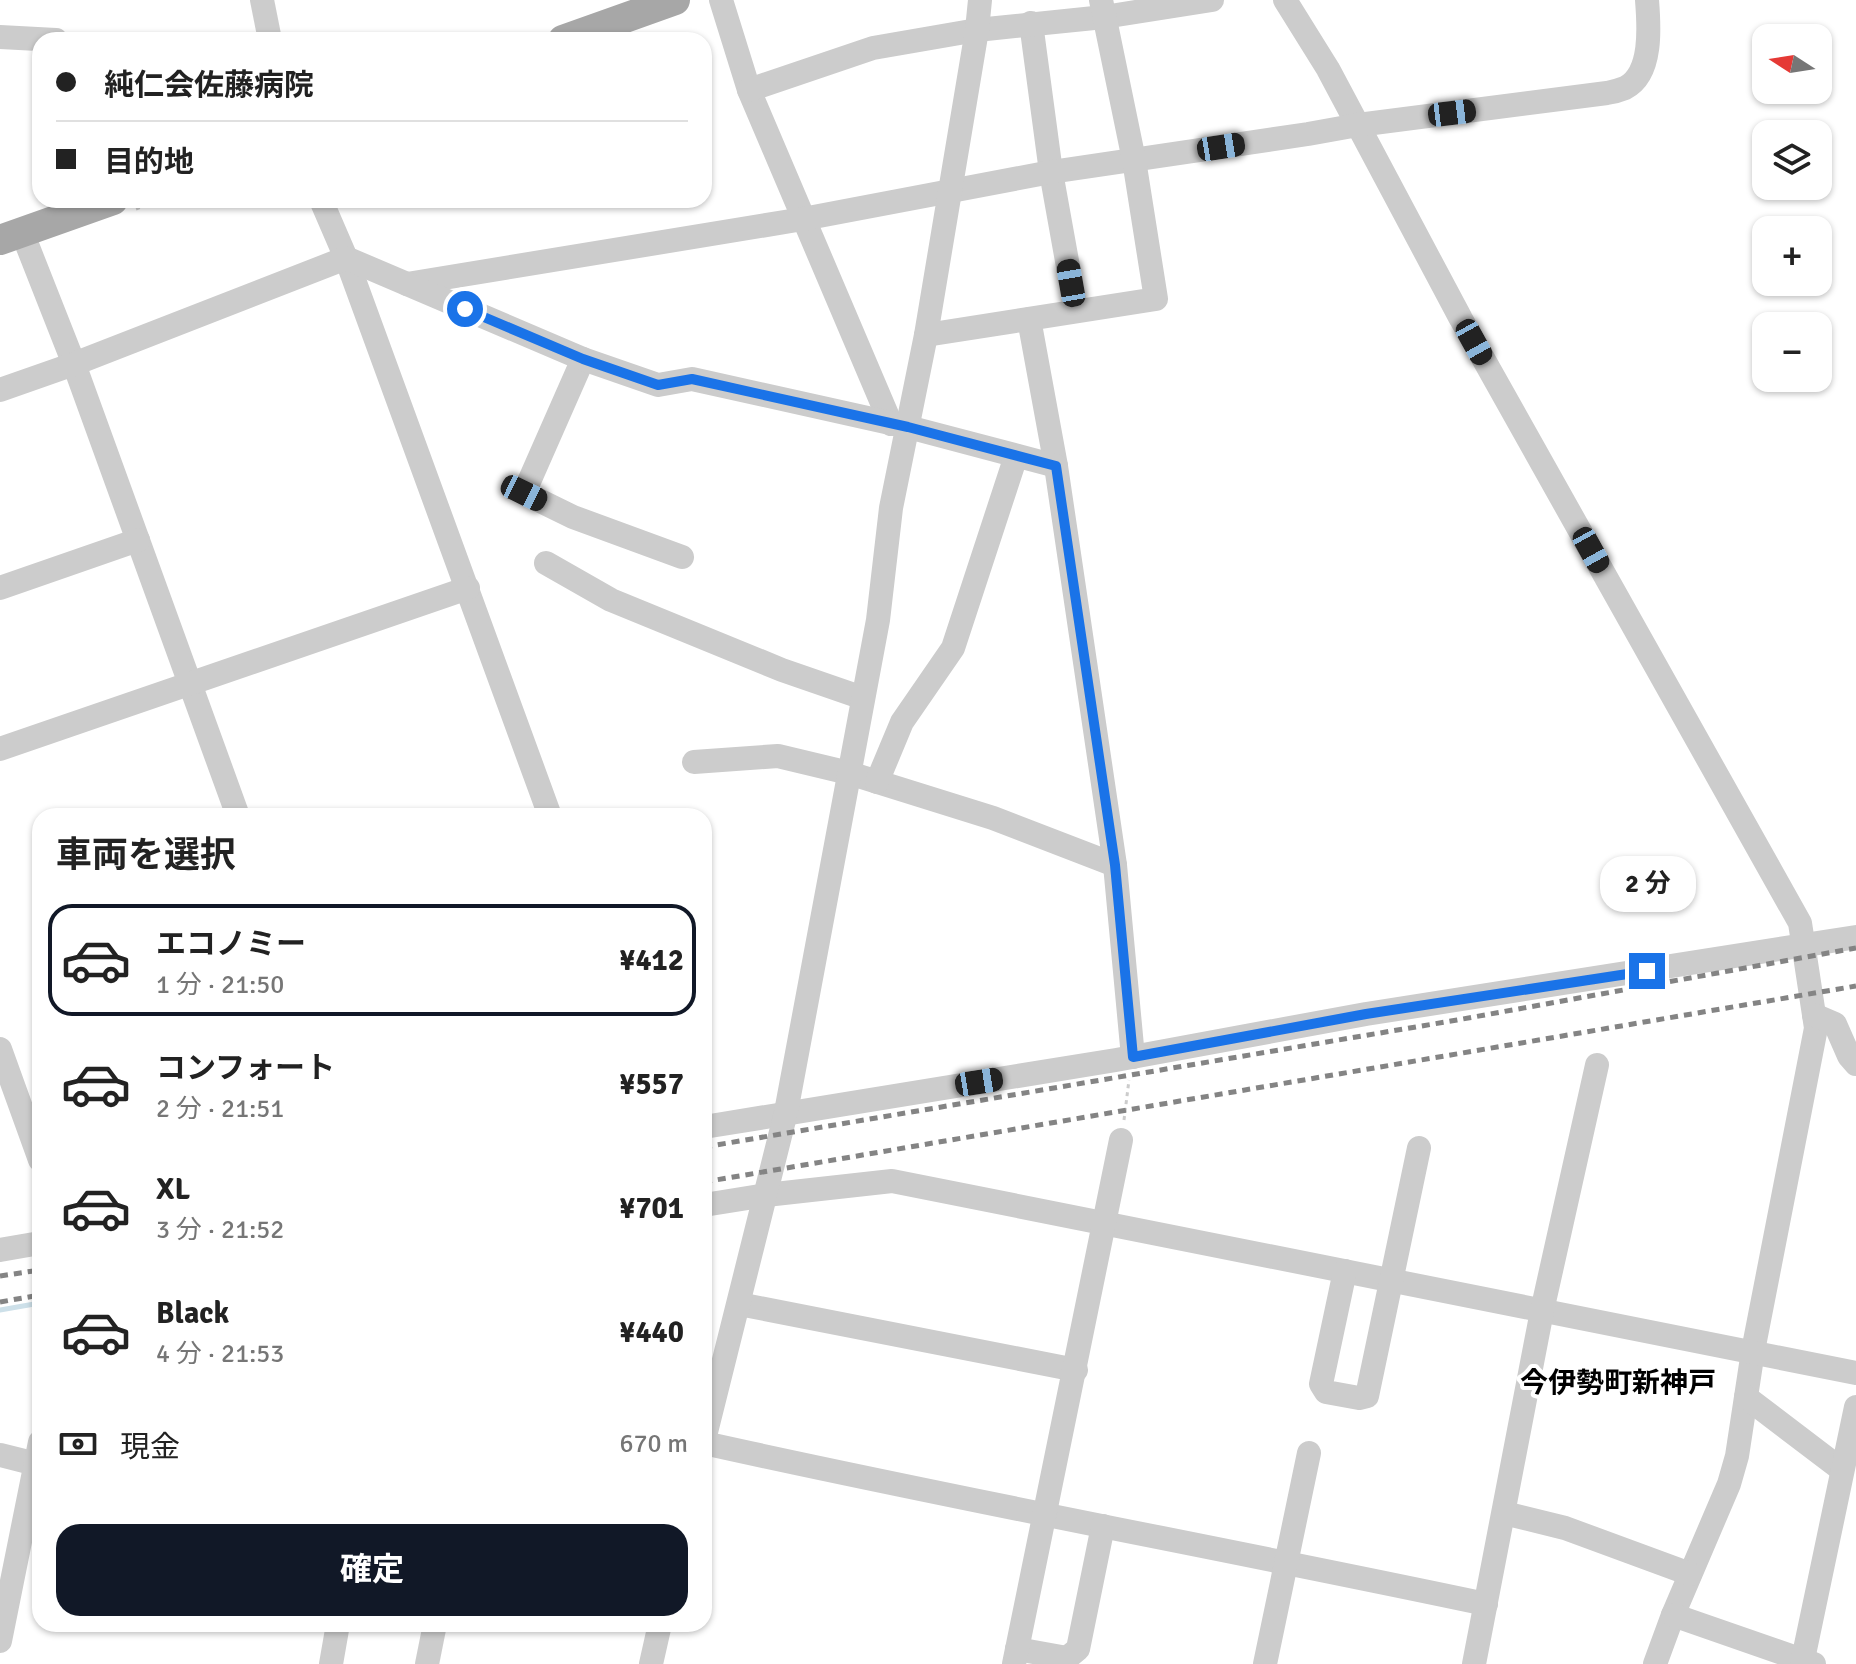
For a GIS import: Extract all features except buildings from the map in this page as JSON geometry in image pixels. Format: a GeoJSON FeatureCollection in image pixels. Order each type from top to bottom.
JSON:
{"type":"FeatureCollection","features":[{"type":"Feature","properties":{"kind":"main road"},"geometry":{"type":"LineString","coordinates":[[585,32],[675,0]]}},
{"type":"Feature","properties":{"kind":"main road"},"geometry":{"type":"LineString","coordinates":[[11,236],[90,208]]}},
{"type":"Feature","properties":{"kind":"street"},"geometry":{"type":"LineString","coordinates":[[262,0],[268,32]]}},
{"type":"Feature","properties":{"kind":"street"},"geometry":{"type":"LineString","coordinates":[[721,0],[749,90],[803,219],[900,426]]}},
{"type":"Feature","properties":{"kind":"street"},"geometry":{"type":"LineString","coordinates":[[712,1410],[786,1112],[878,620],[900,426],[926,335],[980,0]]}},
{"type":"Feature","properties":{"kind":"street"},"geometry":{"type":"LineString","coordinates":[[749,90],[873,48],[1031,23],[1103,8],[1212,0]]}},
{"type":"Feature","properties":{"kind":"street"},"geometry":{"type":"LineString","coordinates":[[1285,0],[1328,69],[1461,319],[1800,923],[1816,1028],[1753,1351],[1737,1456],[1729,1484],[1655,1664]]}},
{"type":"Feature","properties":{"kind":"street"},"geometry":{"type":"LineString","coordinates":[[407,284],[803,219],[1051,172],[1358,125],[1607,93],[1636,80],[1646,57],[1649,31],[1647,0]]}},
{"type":"Feature","properties":{"kind":"street"},"geometry":{"type":"LineString","coordinates":[[926,335],[1156,299],[1134,160],[1103,8]]}},
{"type":"Feature","properties":{"kind":"street"},"geometry":{"type":"LineString","coordinates":[[1031,23],[1051,172],[1076,311]]}},
{"type":"Feature","properties":{"kind":"street"},"geometry":{"type":"LineString","coordinates":[[0,37],[32,39]]}},
{"type":"Feature","properties":{"kind":"street"},"geometry":{"type":"LineString","coordinates":[[324,208],[346,258],[547,808]]}},
{"type":"Feature","properties":{"kind":"street"},"geometry":{"type":"LineString","coordinates":[[11,236],[74,364],[235,808]]}},
{"type":"Feature","properties":{"kind":"street"},"geometry":{"type":"LineString","coordinates":[[0,390],[346,258],[583,359],[658,385],[692,379],[900,426],[1056,466]]}},
{"type":"Feature","properties":{"kind":"street"},"geometry":{"type":"LineString","coordinates":[[1029,319],[1056,466],[1115,865],[1133,1057]]}},
{"type":"Feature","properties":{"kind":"street"},"geometry":{"type":"LineString","coordinates":[[583,359],[524,493],[573,517],[682,557]]}},
{"type":"Feature","properties":{"kind":"street"},"geometry":{"type":"LineString","coordinates":[[877,782],[902,722],[953,648],[1016,456]]}},
{"type":"Feature","properties":{"kind":"street"},"geometry":{"type":"LineString","coordinates":[[0,588],[138,540]]}},
{"type":"Feature","properties":{"kind":"street"},"geometry":{"type":"LineString","coordinates":[[546,563],[611,600],[782,670],[863,698]]}},
{"type":"Feature","properties":{"kind":"street"},"geometry":{"type":"LineString","coordinates":[[0,749],[468,588]]}},
{"type":"Feature","properties":{"kind":"street"},"geometry":{"type":"LineString","coordinates":[[694,762],[778,756],[849,773],[993,818],[1115,865]]}},
{"type":"Feature","properties":{"kind":"street"},"geometry":{"type":"LineString","coordinates":[[712,1126],[1133,1057],[1366,1014],[1856,937]]}},
{"type":"Feature","properties":{"kind":"street"},"geometry":{"type":"LineString","coordinates":[[1814,1015],[1835,1024],[1849,1056],[1856,1064]]}},
{"type":"Feature","properties":{"kind":"street"},"geometry":{"type":"LineString","coordinates":[[0,1049],[32,1138]]}},
{"type":"Feature","properties":{"kind":"street"},"geometry":{"type":"LineString","coordinates":[[1474,1664],[1542,1311],[1597,1065]]}},
{"type":"Feature","properties":{"kind":"street"},"geometry":{"type":"LineString","coordinates":[[1103,1526],[1078,1649],[1067,1658],[1016,1656],[1121,1140]]}},
{"type":"Feature","properties":{"kind":"street"},"geometry":{"type":"LineString","coordinates":[[1345,1271],[1321,1384],[1326,1392],[1359,1398],[1367,1396],[1419,1148]]}},
{"type":"Feature","properties":{"kind":"street"},"geometry":{"type":"LineString","coordinates":[[712,1204],[892,1181],[1856,1373]]}},
{"type":"Feature","properties":{"kind":"street"},"geometry":{"type":"LineString","coordinates":[[0,1250],[32,1244]]}},
{"type":"Feature","properties":{"kind":"street"},"geometry":{"type":"LineString","coordinates":[[739,1304],[1076,1370]]}},
{"type":"Feature","properties":{"kind":"street"},"geometry":{"type":"LineString","coordinates":[[1746,1397],[1842,1470]]}},
{"type":"Feature","properties":{"kind":"street"},"geometry":{"type":"LineString","coordinates":[[1673,1615],[1806,1663],[1856,1407]]}},
{"type":"Feature","properties":{"kind":"street"},"geometry":{"type":"LineString","coordinates":[[712,1443],[861,1478],[1486,1604]]}},
{"type":"Feature","properties":{"kind":"street"},"geometry":{"type":"LineString","coordinates":[[1265,1664],[1309,1453]]}},
{"type":"Feature","properties":{"kind":"street"},"geometry":{"type":"LineString","coordinates":[[0,1455],[32,1457]]}},
{"type":"Feature","properties":{"kind":"street"},"geometry":{"type":"LineString","coordinates":[[0,1641],[4,1606],[32,1487]]}},
{"type":"Feature","properties":{"kind":"street"},"geometry":{"type":"LineString","coordinates":[[1504,1513],[1565,1528],[1690,1574]]}},
{"type":"Feature","properties":{"kind":"street"},"geometry":{"type":"LineString","coordinates":[[331,1664],[337,1632]]}},
{"type":"Feature","properties":{"kind":"street"},"geometry":{"type":"LineString","coordinates":[[427,1664],[433,1632]]}},
{"type":"Feature","properties":{"kind":"street"},"geometry":{"type":"LineString","coordinates":[[651,1664],[658,1632]]}},
{"type":"Feature","properties":{"kind":"path"},"geometry":{"type":"LineString","coordinates":[[1121,1140],[1133,1057]]}},
{"type":"Feature","properties":{"kind":"waterway"},"geometry":{"type":"LineString","coordinates":[[0,1310],[32,1304]]}},
{"type":"Feature","properties":{"kind":"railway"},"geometry":{"type":"LineString","coordinates":[[712,1146],[1457,1020],[1856,948]]}},
{"type":"Feature","properties":{"kind":"railway"},"geometry":{"type":"LineString","coordinates":[[712,1181],[1856,986]]}},
{"type":"Feature","properties":{"kind":"railway"},"geometry":{"type":"LineString","coordinates":[[0,1276],[32,1271]]}},
{"type":"Feature","properties":{"kind":"railway"},"geometry":{"type":"LineString","coordinates":[[0,1302],[32,1296]]}},
{"type":"Feature","properties":{"kind":"district","name":"今伊勢町新神戸"},"geometry":{"type":"Point","coordinates":[1618,1382]}},
{"type":"Feature","properties":{"kind":"route"},"geometry":{"type":"LineString","coordinates":[[465,309],[583,359],[658,385],[692,379],[908,427],[1056,466],[1115,865],[1133,1057],[1366,1014],[1647,971]]}}]}
